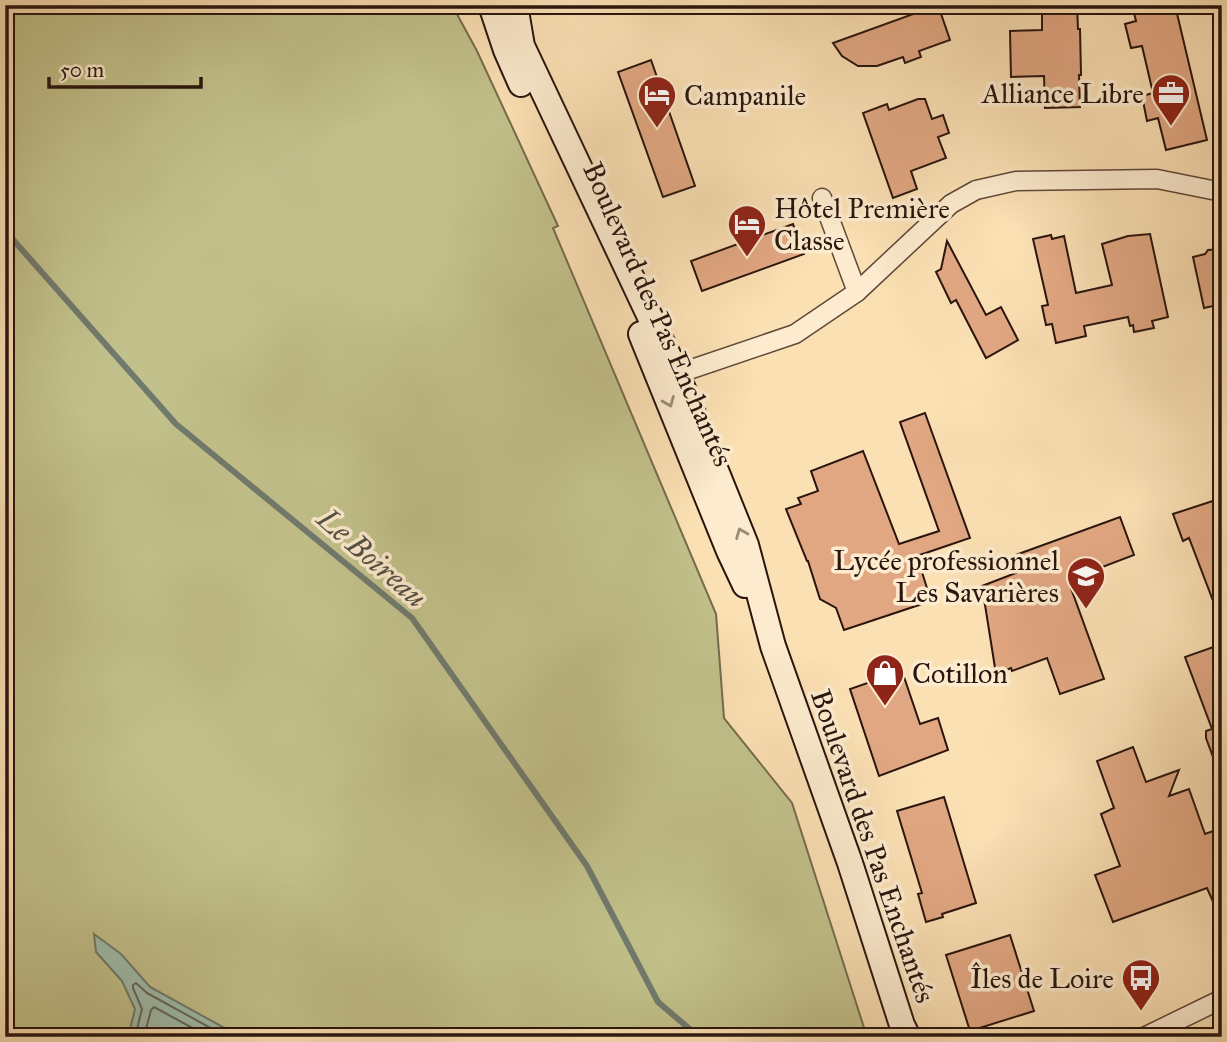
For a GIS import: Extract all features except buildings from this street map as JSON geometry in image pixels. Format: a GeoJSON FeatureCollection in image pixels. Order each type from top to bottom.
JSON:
{"type":"FeatureCollection","features":[{"type":"Feature","properties":{"kind":"main road","name":"Boulevard des Pas Enchantés"},"geometry":{"type":"LineString","coordinates":[[491,5],[506,51],[649,352],[729,551],[774,646]]}},
{"type":"Feature","properties":{"kind":"main road","name":"Boulevard des Pas Enchantés"},"geometry":{"type":"LineString","coordinates":[[515,5],[522,46],[677,374],[746,545],[774,646],[850,863],[904,1033]]}},
{"type":"Feature","properties":{"kind":"street"},"geometry":{"type":"LineString","coordinates":[[677,374],[795,334],[857,292],[951,204],[976,190],[1016,181],[1157,179],[1222,192]]}},
{"type":"Feature","properties":{"kind":"street"},"geometry":{"type":"LineString","coordinates":[[822,198],[857,292]]}},
{"type":"Feature","properties":{"kind":"street"},"geometry":{"type":"LineString","coordinates":[[1144,1037],[1222,999]]}},
{"type":"Feature","properties":{"kind":"shaded area"},"geometry":{"type":"Polygon","coordinates":[[[5,5],[452,5],[477,51],[558,226],[553,228],[716,614],[724,718],[792,803],[867,1037],[5,1037],[5,5]]]}},
{"type":"Feature","properties":{"kind":"water"},"geometry":{"type":"Polygon","coordinates":[[[94,934],[121,954],[150,987],[241,1037],[128,1037],[135,1009],[122,981],[96,952],[94,934]]]}},
{"type":"Feature","properties":{"kind":"waterway","name":"Le Boireau"},"geometry":{"type":"LineString","coordinates":[[5,227],[8,234],[176,424],[412,618],[587,866],[658,1002],[699,1037]]}},
{"type":"Feature","properties":{"kind":"place","name":"Alliance Libre"},"geometry":{"type":"Point","coordinates":[1171,127]}},
{"type":"Feature","properties":{"kind":"place","name":"Campanile"},"geometry":{"type":"Point","coordinates":[657,129]}},
{"type":"Feature","properties":{"kind":"place","name":"Hôtel Première Classe"},"geometry":{"type":"Point","coordinates":[747,258]}},
{"type":"Feature","properties":{"kind":"place","name":"Lycée professionnel Les Savarières"},"geometry":{"type":"Point","coordinates":[1086,610]}},
{"type":"Feature","properties":{"kind":"place","name":"Cotillon"},"geometry":{"type":"Point","coordinates":[885,707]}},
{"type":"Feature","properties":{"kind":"place","name":"Îles de Loire"},"geometry":{"type":"Point","coordinates":[1141,1012]}}]}
